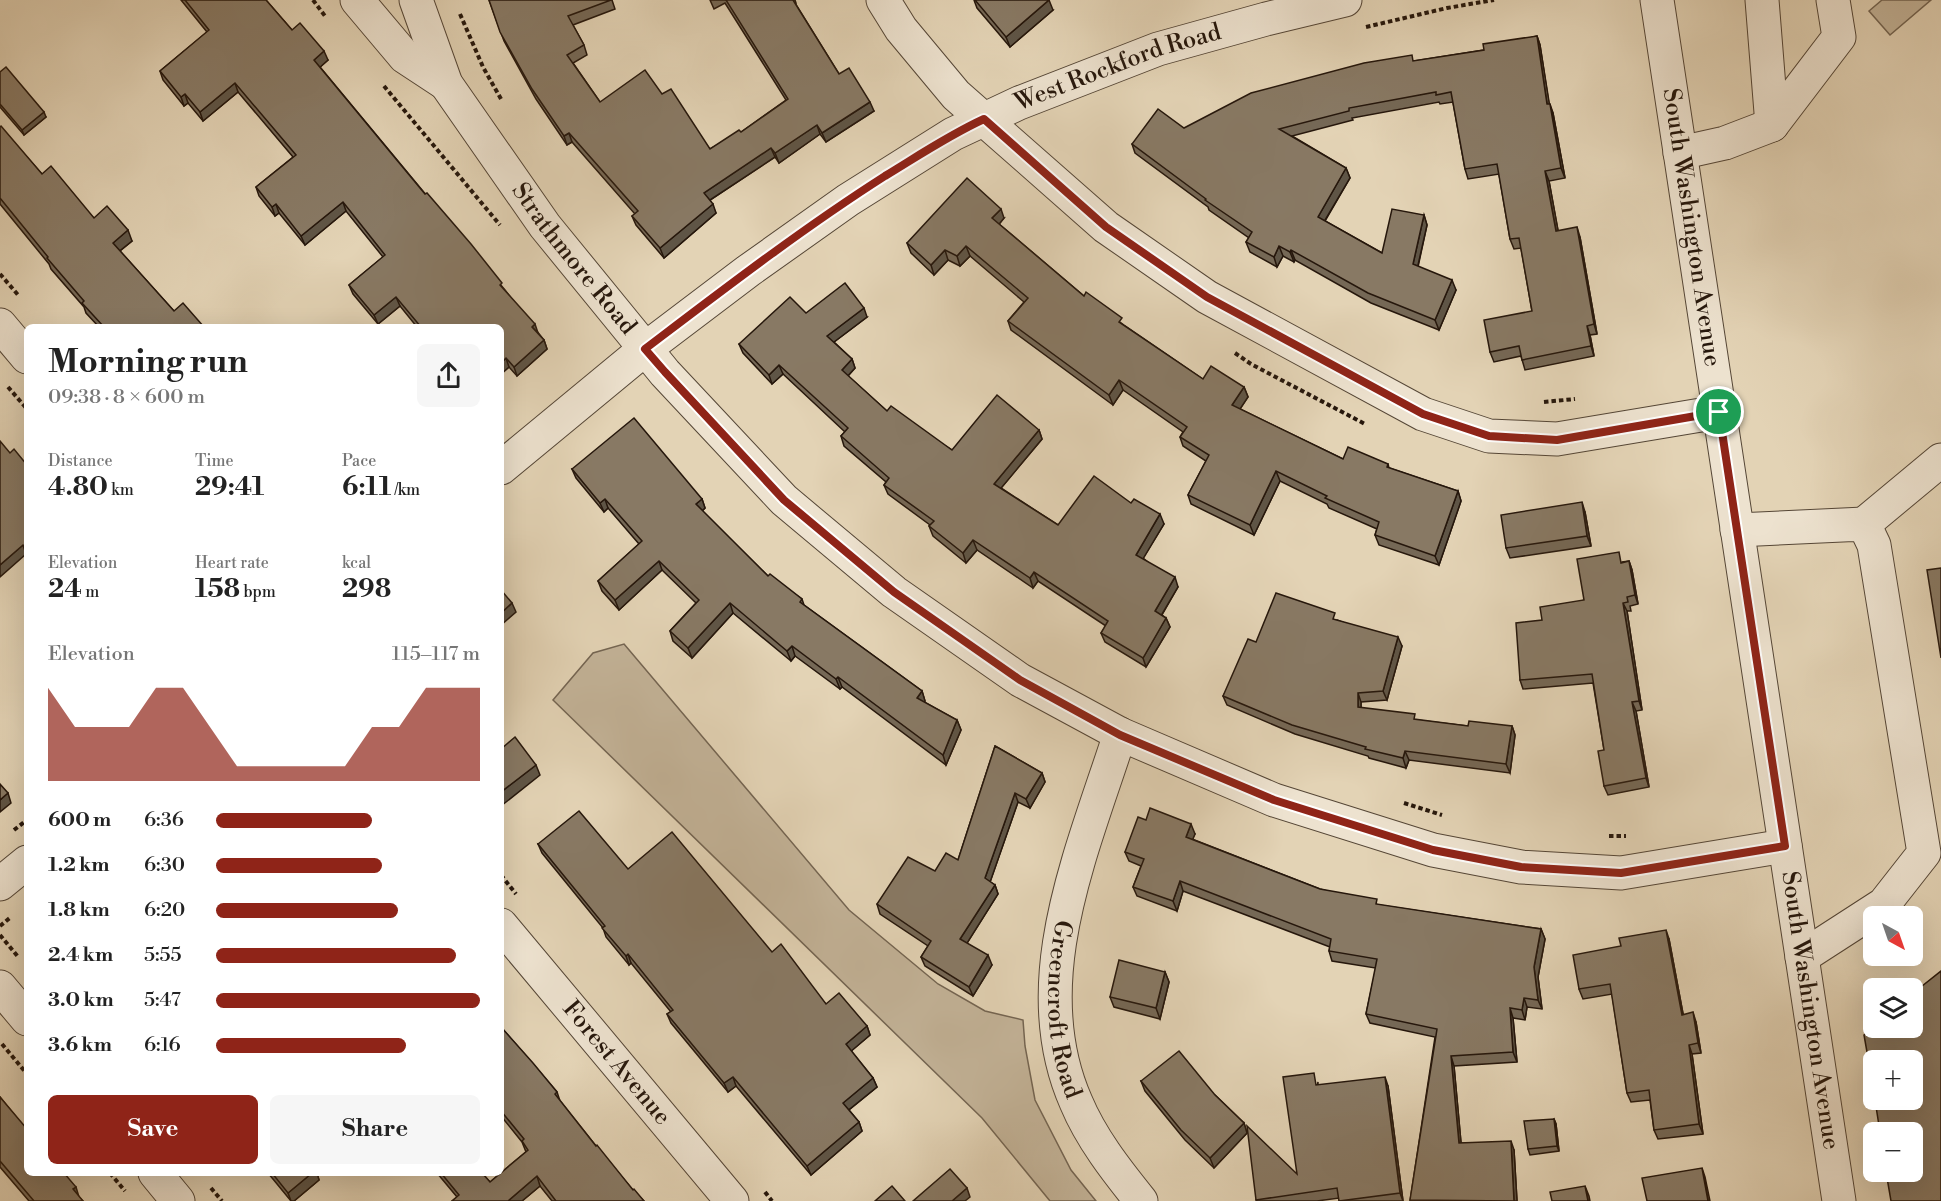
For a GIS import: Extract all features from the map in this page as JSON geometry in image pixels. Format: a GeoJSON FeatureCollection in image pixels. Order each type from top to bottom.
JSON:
{"type":"FeatureCollection","features":[{"type":"Feature","properties":{"kind":"street"},"geometry":{"type":"LineString","coordinates":[[357,0],[405,57],[446,84]]}},
{"type":"Feature","properties":{"kind":"street","name":"Strathmore Road"},"geometry":{"type":"LineString","coordinates":[[416,0],[446,84],[545,226],[665,372],[784,500],[894,592],[1020,680],[1120,735],[1274,800],[1433,850],[1521,867],[1621,873],[1785,846]]}},
{"type":"Feature","properties":{"kind":"street"},"geometry":{"type":"LineString","coordinates":[[883,0],[901,29],[956,95],[1106,227],[1207,297],[1423,414],[1489,436],[1557,440],[1719,412]]}},
{"type":"Feature","properties":{"kind":"street","name":"South Washington Avenue"},"geometry":{"type":"LineString","coordinates":[[1657,0],[1839,1201]]}},
{"type":"Feature","properties":{"kind":"street"},"geometry":{"type":"LineString","coordinates":[[1762,0],[1772,125]]}},
{"type":"Feature","properties":{"kind":"street"},"geometry":{"type":"LineString","coordinates":[[1680,153],[1725,143],[1772,125],[1839,37],[1833,0]]}},
{"type":"Feature","properties":{"kind":"street","name":"West Rockford Road"},"geometry":{"type":"LineString","coordinates":[[504,466],[645,349],[748,271],[848,200],[953,134],[1019,103],[1264,9],[1351,15]]}},
{"type":"Feature","properties":{"kind":"street"},"geometry":{"type":"LineString","coordinates":[[0,325],[24,353]]}},
{"type":"Feature","properties":{"kind":"street"},"geometry":{"type":"LineString","coordinates":[[1737,530],[1864,524],[1941,460]]}},
{"type":"Feature","properties":{"kind":"street"},"geometry":{"type":"LineString","coordinates":[[1802,957],[1884,904],[1924,853],[1874,545],[1864,524]]}},
{"type":"Feature","properties":{"kind":"street","name":"Greencroft Road"},"geometry":{"type":"LineString","coordinates":[[1120,735],[1073,882],[1057,957],[1056,1018],[1061,1059],[1075,1101],[1102,1150],[1141,1201]]}},
{"type":"Feature","properties":{"kind":"street"},"geometry":{"type":"LineString","coordinates":[[0,884],[24,864]]}},
{"type":"Feature","properties":{"kind":"street","name":"Forest Avenue"},"geometry":{"type":"LineString","coordinates":[[504,929],[732,1201]]}},
{"type":"Feature","properties":{"kind":"street"},"geometry":{"type":"LineString","coordinates":[[0,987],[24,1015]]}},
{"type":"Feature","properties":{"kind":"street"},"geometry":{"type":"LineString","coordinates":[[157,1176],[178,1201]]}},
{"type":"Feature","properties":{"kind":"path"},"geometry":{"type":"LineString","coordinates":[[312,0],[328,18]]}},
{"type":"Feature","properties":{"kind":"path"},"geometry":{"type":"LineString","coordinates":[[1351,15],[1447,8],[1494,0]]}},
{"type":"Feature","properties":{"kind":"path"},"geometry":{"type":"LineString","coordinates":[[458,10],[483,67],[504,106]]}},
{"type":"Feature","properties":{"kind":"path"},"geometry":{"type":"LineString","coordinates":[[381,82],[502,227]]}},
{"type":"Feature","properties":{"kind":"path"},"geometry":{"type":"LineString","coordinates":[[1231,351],[1251,364],[1374,429]]}},
{"type":"Feature","properties":{"kind":"path"},"geometry":{"type":"LineString","coordinates":[[7,385],[24,405]]}},
{"type":"Feature","properties":{"kind":"path"},"geometry":{"type":"LineString","coordinates":[[1537,403],[1579,399]]}},
{"type":"Feature","properties":{"kind":"path"},"geometry":{"type":"LineString","coordinates":[[1399,802],[1443,815]]}},
{"type":"Feature","properties":{"kind":"path"},"geometry":{"type":"LineString","coordinates":[[1598,836],[1633,836]]}},
{"type":"Feature","properties":{"kind":"path"},"geometry":{"type":"LineString","coordinates":[[0,935],[20,959]]}},
{"type":"Feature","properties":{"kind":"path"},"geometry":{"type":"LineString","coordinates":[[0,1041],[24,1070]]}},
{"type":"Feature","properties":{"kind":"path"},"geometry":{"type":"LineString","coordinates":[[112,1176],[127,1194]]}},
{"type":"Feature","properties":{"kind":"shaded area"},"geometry":{"type":"Polygon","coordinates":[[[1882,0],[1931,0],[1890,35],[1869,11],[1882,0]]]}},
{"type":"Feature","properties":{"kind":"shaded area"},"geometry":{"type":"Polygon","coordinates":[[[624,644],[849,910],[938,984],[985,1011],[1023,1020],[1025,1046],[1035,1100],[1071,1170],[1096,1201],[1050,1201],[982,1118],[553,700],[593,653],[624,644]]]}},
{"type":"Feature","properties":{"kind":"building"},"geometry":{"type":"Polygon","coordinates":[[[185,0],[266,0],[292,30],[300,23],[324,51],[314,60],[425,194],[427,193],[471,244],[502,283],[500,285],[535,324],[532,327],[544,340],[514,367],[506,358],[504,360],[504,324],[418,324],[396,297],[374,315],[349,285],[385,255],[343,202],[301,236],[276,204],[272,207],[256,187],[296,155],[235,83],[200,112],[185,94],[181,97],[160,71],[209,30],[185,0]]]}},
{"type":"Feature","properties":{"kind":"building"},"geometry":{"type":"Polygon","coordinates":[[[489,0],[611,0],[568,16],[584,45],[567,55],[600,102],[645,70],[662,94],[671,89],[710,149],[739,130],[741,132],[788,99],[726,0],[793,0],[839,74],[849,68],[870,102],[822,133],[817,125],[775,153],[771,148],[704,193],[713,204],[660,248],[632,216],[638,211],[569,133],[564,136],[532,89],[500,32],[489,0]]]}},
{"type":"Feature","properties":{"kind":"building"},"geometry":{"type":"Polygon","coordinates":[[[975,0],[1049,0],[1006,37],[975,0]]]}},
{"type":"Feature","properties":{"kind":"building"},"geometry":{"type":"Polygon","coordinates":[[[1537,36],[1547,104],[1550,104],[1561,168],[1545,171],[1556,231],[1577,227],[1594,324],[1587,326],[1591,346],[1522,360],[1519,346],[1490,352],[1484,320],[1532,311],[1519,238],[1510,239],[1497,164],[1465,169],[1451,92],[1436,95],[1436,92],[1349,108],[1349,111],[1279,129],[1346,168],[1318,217],[1382,253],[1392,209],[1424,215],[1413,264],[1452,280],[1435,320],[1368,293],[1291,250],[1290,252],[1279,246],[1274,257],[1246,242],[1252,232],[1205,200],[1132,144],[1158,109],[1184,128],[1251,93],[1364,63],[1412,55],[1413,61],[1484,50],[1483,44],[1537,36]]]}},
{"type":"Feature","properties":{"kind":"building"},"geometry":{"type":"Polygon","coordinates":[[[6,67],[44,112],[22,130],[0,104],[0,72],[6,67]]]}},
{"type":"Feature","properties":{"kind":"building"},"geometry":{"type":"Polygon","coordinates":[[[0,127],[42,174],[51,166],[94,218],[107,206],[128,230],[113,243],[174,311],[183,303],[201,324],[101,324],[82,303],[84,301],[0,198],[0,127]]]}},
{"type":"Feature","properties":{"kind":"building"},"geometry":{"type":"Polygon","coordinates":[[[967,178],[1001,209],[992,218],[1084,296],[1086,292],[1122,318],[1119,322],[1203,379],[1211,366],[1244,387],[1232,405],[1343,459],[1348,447],[1388,464],[1387,467],[1458,491],[1435,556],[1375,535],[1379,522],[1325,498],[1327,496],[1276,471],[1250,525],[1188,495],[1209,455],[1180,437],[1187,427],[1119,380],[1109,395],[1008,321],[1028,298],[966,246],[957,256],[945,250],[931,265],[907,243],[967,178]]]}},
{"type":"Feature","properties":{"kind":"building"},"geometry":{"type":"Polygon","coordinates":[[[845,283],[864,308],[827,336],[852,359],[842,370],[887,411],[891,406],[952,450],[997,395],[1039,430],[994,484],[1058,525],[1094,476],[1131,503],[1134,499],[1160,514],[1136,555],[1175,577],[1155,611],[1166,618],[1143,658],[1101,633],[1108,621],[1034,572],[1030,578],[973,540],[963,553],[929,526],[934,521],[884,485],[889,478],[841,436],[848,428],[779,365],[769,375],[739,344],[790,297],[806,313],[845,283]]]}},
{"type":"Feature","properties":{"kind":"building"},"geometry":{"type":"Polygon","coordinates":[[[634,418],[702,499],[696,504],[768,576],[770,574],[802,599],[800,602],[922,691],[917,698],[957,720],[943,755],[792,646],[787,651],[730,603],[688,648],[670,631],[699,600],[659,561],[615,600],[598,581],[642,541],[605,499],[600,503],[572,469],[634,418]]]}},
{"type":"Feature","properties":{"kind":"building"},"geometry":{"type":"Polygon","coordinates":[[[0,441],[10,453],[14,449],[24,461],[24,546],[0,565],[0,441]]]}},
{"type":"Feature","properties":{"kind":"building"},"geometry":{"type":"Polygon","coordinates":[[[1582,502],[1587,536],[1506,548],[1501,515],[1582,502]]]}},
{"type":"Feature","properties":{"kind":"building"},"geometry":{"type":"Polygon","coordinates":[[[1619,552],[1621,563],[1629,561],[1635,595],[1627,597],[1628,602],[1623,603],[1639,701],[1632,702],[1646,778],[1604,786],[1598,751],[1604,750],[1592,674],[1520,680],[1516,623],[1542,620],[1540,607],[1584,600],[1577,559],[1619,552]]]}},
{"type":"Feature","properties":{"kind":"building"},"geometry":{"type":"Polygon","coordinates":[[[1941,568],[1941,658],[1927,570],[1941,568]]]}},
{"type":"Feature","properties":{"kind":"building"},"geometry":{"type":"Polygon","coordinates":[[[1276,593],[1335,613],[1333,619],[1398,637],[1383,691],[1358,693],[1358,707],[1415,714],[1414,719],[1468,726],[1469,721],[1512,726],[1506,764],[1405,751],[1403,758],[1365,749],[1366,747],[1292,725],[1223,696],[1248,639],[1256,642],[1276,593]]]}},
{"type":"Feature","properties":{"kind":"building"},"geometry":{"type":"Polygon","coordinates":[[[504,594],[512,603],[504,610],[504,594]]]}},
{"type":"Feature","properties":{"kind":"building"},"geometry":{"type":"Polygon","coordinates":[[[515,737],[536,765],[504,790],[504,746],[515,737]]]}},
{"type":"Feature","properties":{"kind":"building"},"geometry":{"type":"Polygon","coordinates":[[[995,746],[1042,773],[1026,799],[1015,793],[985,878],[995,885],[960,939],[988,955],[969,987],[921,957],[931,941],[877,904],[908,857],[935,871],[946,853],[958,860],[995,746]]]}},
{"type":"Feature","properties":{"kind":"building"},"geometry":{"type":"Polygon","coordinates":[[[0,784],[8,793],[0,800],[0,784]]]}},
{"type":"Feature","properties":{"kind":"building"},"geometry":{"type":"Polygon","coordinates":[[[1150,808],[1191,824],[1186,837],[1320,889],[1377,899],[1376,904],[1541,929],[1534,967],[1538,1000],[1524,998],[1522,1010],[1510,1008],[1513,1052],[1451,1056],[1459,1143],[1511,1141],[1514,1201],[1410,1200],[1437,1029],[1366,1014],[1377,959],[1329,951],[1331,939],[1180,881],[1173,901],[1133,887],[1144,859],[1125,852],[1138,817],[1146,820],[1150,808]]]}},
{"type":"Feature","properties":{"kind":"building"},"geometry":{"type":"Polygon","coordinates":[[[579,811],[628,869],[672,832],[772,952],[781,944],[826,1004],[839,993],[867,1026],[846,1044],[873,1078],[843,1103],[859,1122],[807,1166],[733,1077],[724,1083],[667,1014],[673,1010],[628,954],[626,956],[602,928],[605,926],[538,844],[579,811]]]}},
{"type":"Feature","properties":{"kind":"building"},"geometry":{"type":"Polygon","coordinates":[[[1666,930],[1682,1015],[1693,1012],[1698,1043],[1689,1045],[1699,1124],[1654,1130],[1649,1090],[1627,1093],[1610,984],[1579,989],[1573,955],[1621,946],[1619,938],[1666,930]]]}},
{"type":"Feature","properties":{"kind":"building"},"geometry":{"type":"Polygon","coordinates":[[[1119,960],[1165,972],[1156,1008],[1110,997],[1119,960]]]}},
{"type":"Feature","properties":{"kind":"building"},"geometry":{"type":"Polygon","coordinates":[[[1941,971],[1941,1201],[1891,1201],[1888,1182],[1923,1182],[1923,1122],[1878,1122],[1877,1110],[1923,1110],[1923,1050],[1867,1050],[1865,1038],[1923,1038],[1923,985],[1941,971]]]}},
{"type":"Feature","properties":{"kind":"building"},"geometry":{"type":"Polygon","coordinates":[[[504,1030],[557,1092],[555,1094],[596,1146],[644,1201],[556,1201],[537,1176],[508,1201],[452,1201],[459,1195],[443,1176],[485,1176],[490,1182],[497,1176],[504,1176],[504,1170],[528,1150],[522,1141],[524,1139],[504,1115],[504,1030]]]}},
{"type":"Feature","properties":{"kind":"building"},"geometry":{"type":"Polygon","coordinates":[[[1179,1051],[1215,1095],[1244,1123],[1210,1158],[1181,1130],[1141,1081],[1179,1051]]]}},
{"type":"Feature","properties":{"kind":"building"},"geometry":{"type":"Polygon","coordinates":[[[1314,1073],[1316,1085],[1385,1077],[1400,1193],[1339,1201],[1337,1188],[1256,1200],[1247,1126],[1297,1174],[1283,1077],[1314,1073]]]}},
{"type":"Feature","properties":{"kind":"building"},"geometry":{"type":"Polygon","coordinates":[[[0,1097],[24,1125],[24,1176],[67,1176],[76,1187],[73,1189],[83,1201],[34,1201],[0,1161],[0,1097]]]}},
{"type":"Feature","properties":{"kind":"building"},"geometry":{"type":"Polygon","coordinates":[[[1554,1119],[1557,1146],[1528,1149],[1524,1121],[1554,1119]]]}},
{"type":"Feature","properties":{"kind":"building"},"geometry":{"type":"Polygon","coordinates":[[[1702,1168],[1708,1201],[1647,1201],[1642,1178],[1702,1168]]]}},
{"type":"Feature","properties":{"kind":"building"},"geometry":{"type":"Polygon","coordinates":[[[950,1169],[967,1188],[952,1201],[913,1201],[950,1169]]]}},
{"type":"Feature","properties":{"kind":"building"},"geometry":{"type":"Polygon","coordinates":[[[274,1176],[308,1176],[288,1193],[274,1176]]]}},
{"type":"Feature","properties":{"kind":"building"},"geometry":{"type":"Polygon","coordinates":[[[892,1186],[905,1201],[875,1201],[892,1186]]]}},
{"type":"Feature","properties":{"kind":"building"},"geometry":{"type":"Polygon","coordinates":[[[1585,1186],[1588,1201],[1552,1201],[1550,1192],[1585,1186]]]}},
{"type":"Feature","properties":{"kind":"route"},"geometry":{"type":"LineString","coordinates":[[984,119],[1106,227],[1207,297],[1423,414],[1489,436],[1557,440],[1719,412],[1785,846],[1621,873],[1521,867],[1433,850],[1274,800],[1120,735],[1020,680],[894,592],[784,500],[645,349],[748,271],[848,200],[953,134],[984,119]]}}]}
